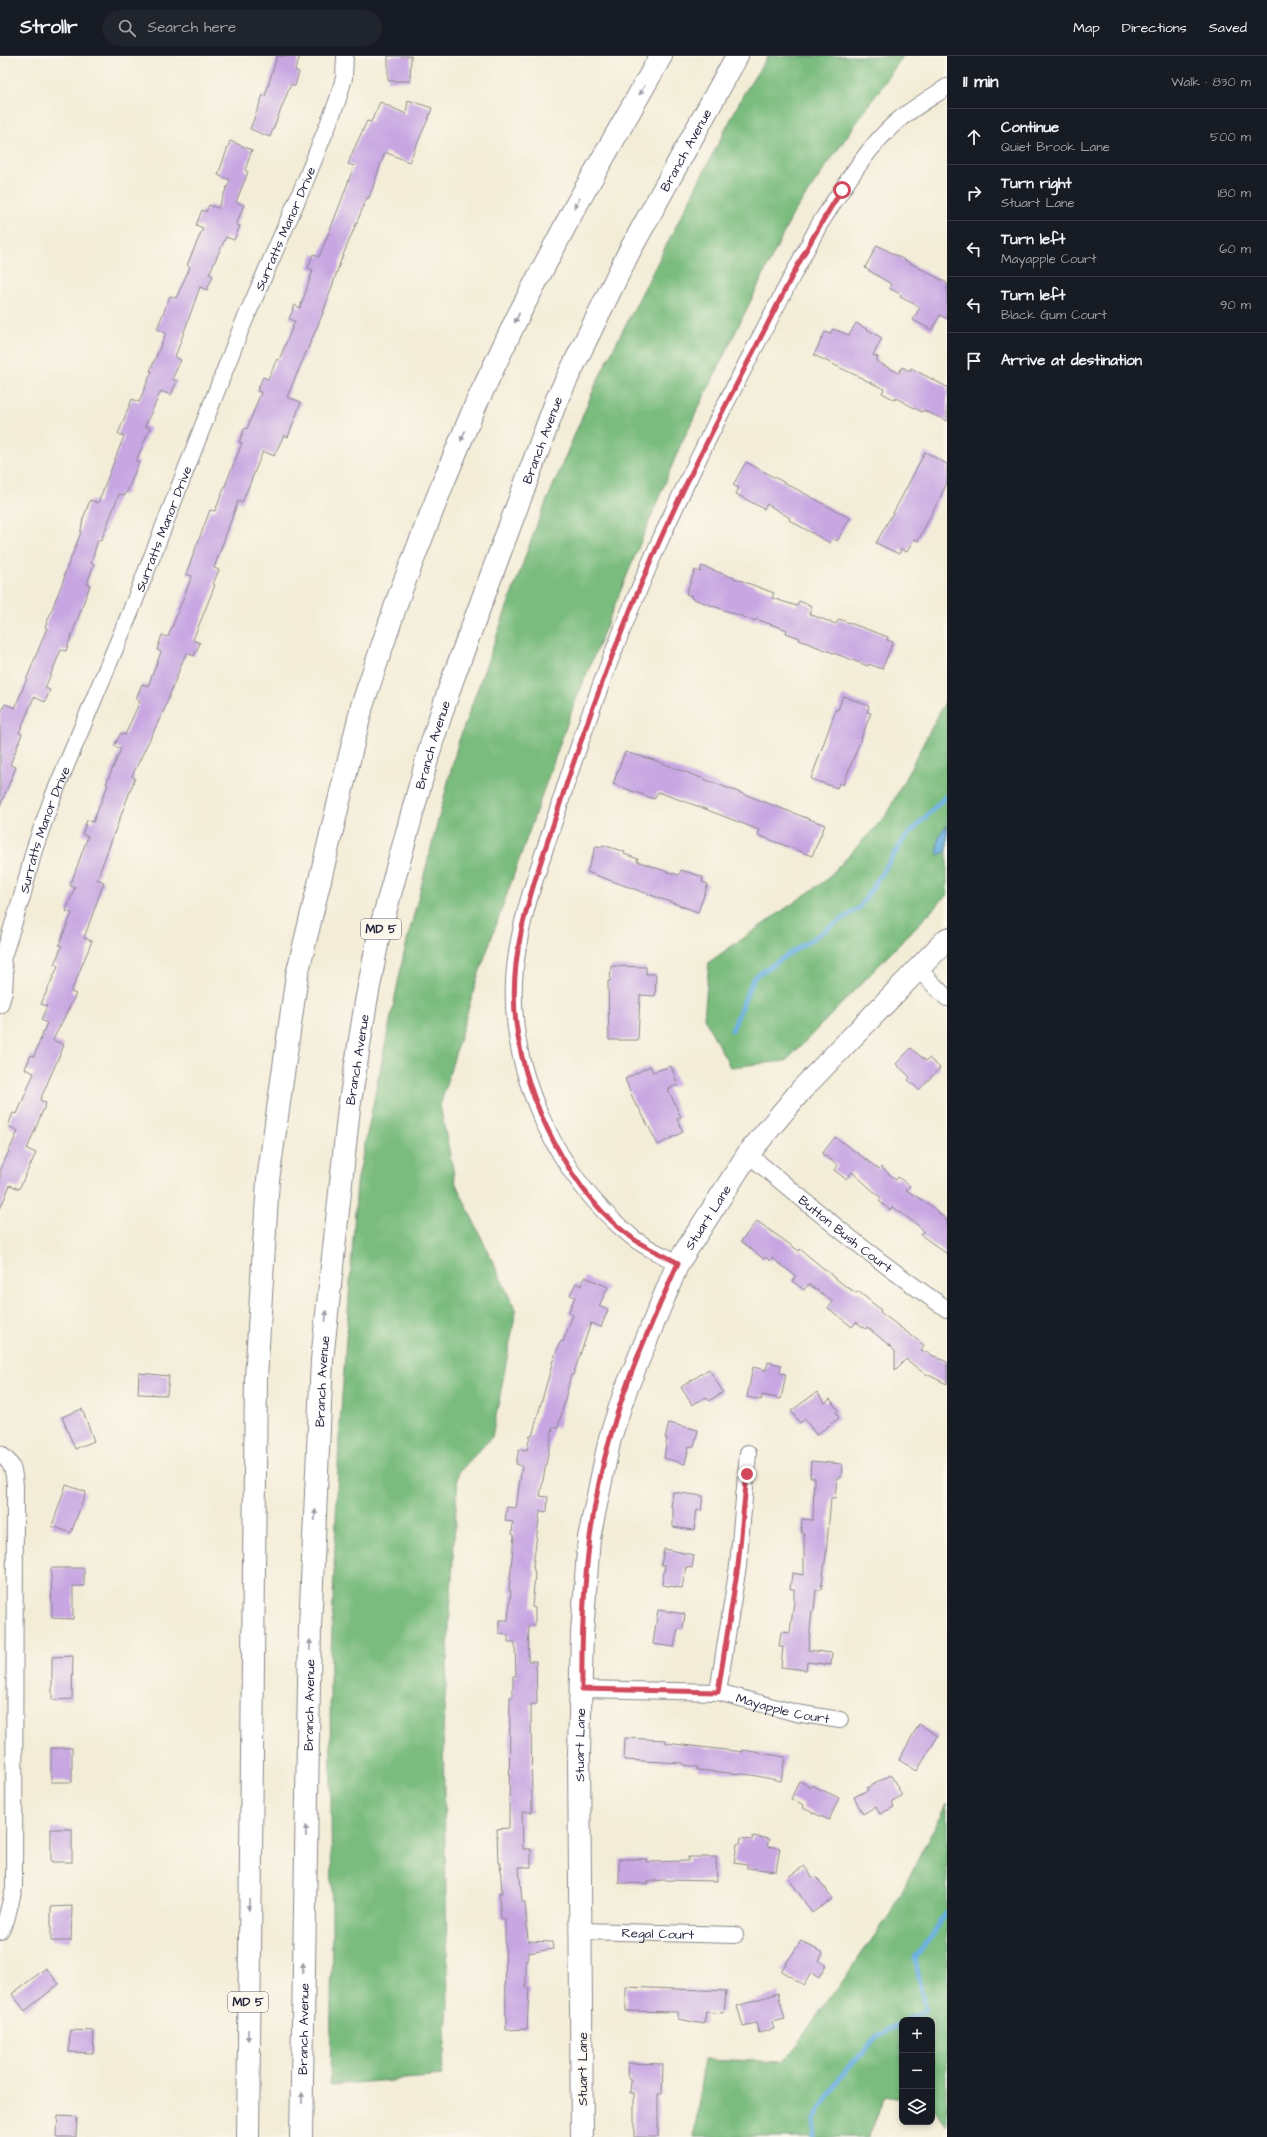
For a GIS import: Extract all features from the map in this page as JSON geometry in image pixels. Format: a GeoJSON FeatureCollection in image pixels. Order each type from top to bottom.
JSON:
{"type":"FeatureCollection","features":[{"type":"Feature","properties":{"kind":"main road","name":"MD 5"},"geometry":{"type":"LineString","coordinates":[[248,2137],[256,1378],[268,1180],[297,975],[362,706],[400,593],[445,478],[476,404],[519,314],[574,210],[661,56]]}},
{"type":"Feature","properties":{"kind":"main road","name":"Branch Avenue"},"geometry":{"type":"LineString","coordinates":[[301,2137],[310,1627],[322,1360],[349,1108],[366,1002],[380,934],[431,745],[452,681],[557,399],[629,252],[737,56]]}},
{"type":"Feature","properties":{"kind":"main road","name":"Stuart Lane"},"geometry":{"type":"LineString","coordinates":[[582,2137],[579,1753],[582,1689],[582,1633],[589,1538],[610,1438],[625,1392],[678,1263],[748,1154],[802,1090],[947,939]]}},
{"type":"Feature","properties":{"kind":"street","name":"Surratts Manor Drive"},"geometry":{"type":"LineString","coordinates":[[0,1005],[4,992],[5,974],[1,960],[23,893],[34,850],[52,799],[130,613],[240,332],[337,102],[344,78],[345,56]]}},
{"type":"Feature","properties":{"kind":"street"},"geometry":{"type":"LineString","coordinates":[[678,1263],[635,1240],[606,1214],[586,1190],[552,1142],[537,1105],[524,1064],[516,1022],[514,981],[519,939],[530,897],[571,768],[611,658],[654,554],[695,467],[815,232],[834,202],[865,156],[894,124],[947,87]]}},
{"type":"Feature","properties":{"kind":"street"},"geometry":{"type":"LineString","coordinates":[[918,969],[947,998]]}},
{"type":"Feature","properties":{"kind":"street","name":"Button Bush Court"},"geometry":{"type":"LineString","coordinates":[[748,1154],[849,1237],[908,1283],[947,1309]]}},
{"type":"Feature","properties":{"kind":"street"},"geometry":{"type":"LineString","coordinates":[[718,1692],[738,1566],[748,1453]]}},
{"type":"Feature","properties":{"kind":"street"},"geometry":{"type":"LineString","coordinates":[[0,1454],[9,1460],[13,1468],[15,1486],[14,1888],[6,1920],[0,1931]]}},
{"type":"Feature","properties":{"kind":"street","name":"Mayapple Court"},"geometry":{"type":"LineString","coordinates":[[582,1689],[718,1692],[796,1713],[840,1720]]}},
{"type":"Feature","properties":{"kind":"street","name":"Regal Court"},"geometry":{"type":"LineString","coordinates":[[581,1931],[735,1935]]}},
{"type":"Feature","properties":{"kind":"green space"},"geometry":{"type":"Polygon","coordinates":[[[768,56],[903,56],[793,214],[680,446],[573,707],[477,979],[440,1106],[456,1184],[516,1311],[492,1437],[458,1473],[443,1734],[448,2007],[442,2076],[330,2085],[332,1931],[330,1681],[339,1439],[357,1183],[404,953],[458,743],[537,524],[598,379],[744,93],[768,56]]]}},
{"type":"Feature","properties":{"kind":"green space"},"geometry":{"type":"Polygon","coordinates":[[[947,698],[947,895],[786,1061],[730,1067],[704,1018],[709,962],[825,881],[885,817],[947,698]]]}},
{"type":"Feature","properties":{"kind":"green space"},"geometry":{"type":"Polygon","coordinates":[[[947,1804],[947,2127],[935,2109],[935,2017],[899,2017],[899,2098],[885,2096],[868,2137],[694,2137],[704,2059],[784,2062],[888,1917],[947,1804]]]}},
{"type":"Feature","properties":{"kind":"water"},"geometry":{"type":"Polygon","coordinates":[[[947,826],[947,851],[938,855],[938,839],[947,826]]]}},
{"type":"Feature","properties":{"kind":"building"},"geometry":{"type":"Polygon","coordinates":[[[277,56],[300,56],[295,70],[299,72],[295,86],[291,84],[270,137],[250,129],[263,95],[265,96],[277,56]]]}},
{"type":"Feature","properties":{"kind":"building"},"geometry":{"type":"Polygon","coordinates":[[[388,56],[411,56],[410,81],[388,81],[388,56]]]}},
{"type":"Feature","properties":{"kind":"building"},"geometry":{"type":"Polygon","coordinates":[[[408,100],[432,108],[429,117],[409,162],[385,152],[369,198],[367,198],[341,260],[323,313],[287,397],[301,402],[288,437],[284,435],[274,456],[263,451],[242,503],[238,501],[214,568],[219,570],[213,584],[215,585],[193,640],[200,643],[194,656],[187,653],[183,660],[164,710],[132,776],[135,778],[97,879],[104,882],[84,938],[92,941],[71,992],[76,994],[53,1040],[64,1045],[40,1100],[46,1103],[27,1149],[36,1153],[19,1189],[10,1185],[0,1209],[0,1171],[18,1131],[8,1126],[13,1113],[17,1114],[34,1073],[25,1069],[31,1055],[34,1056],[47,1023],[41,1020],[47,1006],[41,1004],[58,966],[54,964],[62,946],[59,945],[72,913],[66,911],[75,887],[70,886],[88,836],[82,834],[87,820],[93,822],[108,785],[106,784],[121,749],[114,746],[121,733],[125,735],[140,701],[136,699],[142,684],[148,686],[161,652],[157,650],[162,635],[168,637],[192,576],[186,574],[210,510],[215,511],[242,443],[239,442],[245,428],[247,429],[261,392],[257,391],[263,377],[268,379],[277,359],[279,360],[295,321],[289,319],[295,305],[300,308],[313,270],[308,268],[313,254],[319,257],[339,207],[354,166],[348,164],[353,151],[367,121],[371,122],[380,102],[406,114],[408,100]]]}},
{"type":"Feature","properties":{"kind":"building"},"geometry":{"type":"Polygon","coordinates":[[[230,141],[252,150],[245,170],[248,172],[236,202],[244,205],[236,225],[240,226],[234,240],[226,237],[209,274],[213,276],[207,290],[200,287],[175,357],[181,360],[172,379],[177,381],[171,395],[161,391],[145,426],[150,428],[136,461],[139,462],[126,494],[119,494],[101,541],[98,540],[91,563],[94,564],[87,584],[90,585],[66,651],[61,650],[45,688],[50,690],[45,702],[34,697],[19,733],[22,734],[10,765],[16,767],[0,806],[0,716],[5,704],[15,708],[47,628],[45,627],[80,535],[83,519],[90,500],[98,503],[124,436],[118,434],[132,399],[139,402],[152,371],[150,371],[166,333],[157,329],[170,296],[176,298],[190,267],[187,265],[203,228],[196,225],[202,210],[206,212],[209,205],[218,208],[230,180],[218,175],[230,141]]]}},
{"type":"Feature","properties":{"kind":"building"},"geometry":{"type":"Polygon","coordinates":[[[877,245],[947,283],[947,319],[940,315],[932,330],[913,320],[920,307],[900,297],[902,295],[889,288],[891,284],[865,268],[877,245]]]}},
{"type":"Feature","properties":{"kind":"building"},"geometry":{"type":"Polygon","coordinates":[[[856,323],[882,338],[873,355],[878,357],[876,361],[899,373],[902,367],[910,371],[911,368],[947,387],[947,421],[923,410],[922,412],[896,398],[895,400],[882,393],[884,389],[814,355],[825,332],[830,334],[833,329],[849,335],[856,323]]]}},
{"type":"Feature","properties":{"kind":"building"},"geometry":{"type":"Polygon","coordinates":[[[925,452],[947,464],[947,483],[918,541],[914,539],[907,552],[901,549],[899,554],[876,543],[925,452]]]}},
{"type":"Feature","properties":{"kind":"building"},"geometry":{"type":"Polygon","coordinates":[[[746,462],[850,518],[837,541],[833,538],[830,543],[789,520],[790,518],[767,504],[764,509],[736,494],[739,488],[733,485],[746,462]]]}},
{"type":"Feature","properties":{"kind":"building"},"geometry":{"type":"Polygon","coordinates":[[[702,566],[774,593],[772,598],[797,606],[799,601],[812,606],[809,614],[836,624],[839,619],[888,637],[887,640],[893,642],[882,669],[869,664],[868,666],[799,640],[800,638],[786,633],[787,630],[756,619],[755,621],[691,598],[692,596],[686,594],[695,570],[700,572],[702,566]]]}},
{"type":"Feature","properties":{"kind":"building"},"geometry":{"type":"Polygon","coordinates":[[[843,696],[869,706],[867,712],[871,713],[843,785],[839,783],[837,788],[811,779],[836,709],[838,710],[843,696]]]}},
{"type":"Feature","properties":{"kind":"building"},"geometry":{"type":"Polygon","coordinates":[[[625,752],[654,760],[825,825],[812,856],[758,835],[759,830],[700,807],[658,792],[654,799],[613,784],[625,752]]]}},
{"type":"Feature","properties":{"kind":"building"},"geometry":{"type":"Polygon","coordinates":[[[603,845],[625,852],[624,854],[638,859],[637,861],[665,871],[679,875],[681,870],[703,877],[702,882],[708,884],[698,912],[587,872],[596,846],[602,847],[603,845]]]}},
{"type":"Feature","properties":{"kind":"building"},"geometry":{"type":"Polygon","coordinates":[[[611,966],[646,967],[646,974],[656,974],[655,996],[640,995],[638,1040],[609,1040],[608,981],[610,981],[611,966]]]}},
{"type":"Feature","properties":{"kind":"building"},"geometry":{"type":"Polygon","coordinates":[[[911,1048],[926,1061],[929,1058],[940,1068],[919,1090],[908,1080],[910,1077],[896,1064],[911,1048]]]}},
{"type":"Feature","properties":{"kind":"building"},"geometry":{"type":"Polygon","coordinates":[[[650,1066],[653,1072],[671,1066],[678,1085],[668,1089],[681,1117],[677,1119],[683,1132],[658,1145],[638,1106],[636,1106],[625,1079],[650,1066]]]}},
{"type":"Feature","properties":{"kind":"building"},"geometry":{"type":"Polygon","coordinates":[[[835,1137],[879,1169],[881,1167],[896,1180],[898,1177],[910,1186],[906,1190],[930,1205],[947,1220],[947,1254],[921,1235],[924,1231],[915,1223],[893,1207],[890,1210],[879,1201],[881,1198],[852,1172],[846,1179],[834,1170],[838,1165],[822,1154],[835,1137]]]}},
{"type":"Feature","properties":{"kind":"building"},"geometry":{"type":"Polygon","coordinates":[[[757,1221],[799,1251],[800,1249],[845,1286],[857,1293],[858,1291],[881,1310],[880,1312],[924,1345],[921,1350],[947,1362],[947,1384],[922,1372],[906,1359],[895,1370],[895,1351],[890,1346],[867,1327],[866,1329],[856,1322],[852,1327],[828,1308],[833,1302],[809,1284],[804,1290],[792,1281],[796,1276],[772,1258],[770,1261],[766,1257],[764,1259],[741,1241],[757,1221]]]}},
{"type":"Feature","properties":{"kind":"building"},"geometry":{"type":"Polygon","coordinates":[[[585,1277],[608,1287],[599,1306],[608,1310],[601,1327],[591,1323],[573,1375],[571,1375],[558,1428],[553,1427],[540,1496],[548,1497],[547,1512],[540,1511],[533,1566],[535,1574],[532,1607],[535,1608],[535,1625],[529,1625],[528,1661],[536,1661],[537,1704],[531,1704],[532,1812],[522,1812],[523,1849],[531,1849],[531,1867],[519,1867],[522,1902],[525,1902],[528,1941],[552,1942],[553,1949],[528,1953],[528,1961],[526,1960],[526,1988],[529,1988],[527,2029],[506,2030],[505,1919],[501,1919],[499,1893],[502,1893],[500,1863],[498,1863],[497,1829],[509,1828],[510,1697],[513,1697],[513,1676],[516,1676],[515,1642],[508,1642],[508,1635],[499,1634],[499,1620],[508,1620],[514,1535],[512,1534],[513,1522],[505,1521],[507,1507],[516,1508],[522,1466],[516,1464],[519,1449],[527,1450],[554,1357],[561,1341],[563,1342],[573,1315],[568,1313],[575,1297],[570,1295],[576,1283],[581,1286],[585,1277]]]}},
{"type":"Feature","properties":{"kind":"building"},"geometry":{"type":"Polygon","coordinates":[[[768,1362],[781,1365],[780,1373],[786,1374],[781,1399],[762,1395],[761,1400],[747,1397],[753,1367],[766,1370],[768,1362]]]}},
{"type":"Feature","properties":{"kind":"building"},"geometry":{"type":"Polygon","coordinates":[[[709,1369],[723,1392],[709,1401],[706,1397],[692,1405],[681,1387],[709,1369]]]}},
{"type":"Feature","properties":{"kind":"building"},"geometry":{"type":"Polygon","coordinates":[[[139,1373],[169,1376],[167,1395],[138,1394],[139,1373]]]}},
{"type":"Feature","properties":{"kind":"building"},"geometry":{"type":"Polygon","coordinates":[[[817,1392],[825,1403],[830,1399],[838,1410],[836,1412],[839,1418],[816,1435],[805,1419],[800,1423],[791,1411],[817,1392]]]}},
{"type":"Feature","properties":{"kind":"building"},"geometry":{"type":"Polygon","coordinates":[[[82,1409],[94,1441],[75,1449],[62,1417],[82,1409]]]}},
{"type":"Feature","properties":{"kind":"building"},"geometry":{"type":"Polygon","coordinates":[[[669,1423],[698,1430],[694,1447],[689,1446],[685,1464],[664,1458],[667,1438],[665,1438],[669,1423]]]}},
{"type":"Feature","properties":{"kind":"building"},"geometry":{"type":"Polygon","coordinates":[[[811,1461],[842,1464],[841,1478],[837,1478],[835,1498],[831,1498],[821,1590],[816,1590],[808,1650],[832,1653],[831,1665],[807,1662],[806,1670],[781,1667],[783,1647],[779,1647],[781,1632],[790,1633],[794,1601],[794,1589],[790,1589],[792,1573],[804,1575],[804,1533],[801,1533],[802,1519],[813,1520],[814,1477],[810,1477],[811,1461]]]}},
{"type":"Feature","properties":{"kind":"building"},"geometry":{"type":"Polygon","coordinates":[[[66,1485],[86,1492],[71,1533],[52,1526],[66,1485]]]}},
{"type":"Feature","properties":{"kind":"building"},"geometry":{"type":"Polygon","coordinates":[[[673,1492],[703,1496],[701,1511],[697,1510],[694,1530],[673,1527],[673,1507],[671,1507],[673,1492]]]}},
{"type":"Feature","properties":{"kind":"building"},"geometry":{"type":"Polygon","coordinates":[[[664,1549],[694,1555],[692,1568],[686,1567],[682,1588],[662,1585],[665,1565],[661,1565],[664,1549]]]}},
{"type":"Feature","properties":{"kind":"building"},"geometry":{"type":"Polygon","coordinates":[[[51,1568],[84,1568],[84,1586],[73,1586],[73,1619],[52,1618],[51,1568]]]}},
{"type":"Feature","properties":{"kind":"building"},"geometry":{"type":"Polygon","coordinates":[[[658,1610],[685,1614],[683,1629],[678,1629],[674,1647],[653,1644],[658,1610]]]}},
{"type":"Feature","properties":{"kind":"building"},"geometry":{"type":"Polygon","coordinates":[[[73,1656],[72,1699],[52,1700],[52,1657],[73,1656]]]}},
{"type":"Feature","properties":{"kind":"building"},"geometry":{"type":"Polygon","coordinates":[[[919,1724],[938,1736],[917,1771],[899,1760],[919,1724]]]}},
{"type":"Feature","properties":{"kind":"building"},"geometry":{"type":"Polygon","coordinates":[[[625,1738],[666,1740],[666,1743],[743,1752],[743,1750],[785,1757],[781,1781],[752,1775],[697,1770],[698,1767],[683,1765],[683,1763],[624,1760],[625,1738]]]}},
{"type":"Feature","properties":{"kind":"building"},"geometry":{"type":"Polygon","coordinates":[[[51,1748],[72,1748],[72,1782],[51,1782],[51,1748]]]}},
{"type":"Feature","properties":{"kind":"building"},"geometry":{"type":"Polygon","coordinates":[[[891,1775],[902,1796],[892,1801],[894,1807],[880,1814],[876,1806],[863,1814],[854,1797],[891,1775]]]}},
{"type":"Feature","properties":{"kind":"building"},"geometry":{"type":"Polygon","coordinates":[[[799,1781],[812,1787],[812,1785],[839,1798],[829,1820],[803,1808],[804,1805],[791,1799],[799,1781]]]}},
{"type":"Feature","properties":{"kind":"building"},"geometry":{"type":"Polygon","coordinates":[[[51,1829],[72,1829],[72,1862],[51,1862],[51,1829]]]}},
{"type":"Feature","properties":{"kind":"building"},"geometry":{"type":"Polygon","coordinates":[[[753,1836],[769,1839],[767,1846],[780,1848],[776,1871],[747,1868],[747,1865],[734,1863],[737,1844],[740,1844],[741,1838],[752,1840],[753,1836]]]}},
{"type":"Feature","properties":{"kind":"building"},"geometry":{"type":"Polygon","coordinates":[[[688,1857],[716,1857],[717,1881],[662,1880],[648,1882],[648,1884],[619,1883],[619,1859],[647,1859],[646,1862],[688,1861],[688,1857]]]}},
{"type":"Feature","properties":{"kind":"building"},"geometry":{"type":"Polygon","coordinates":[[[804,1866],[813,1878],[816,1876],[832,1899],[812,1913],[788,1877],[804,1866]]]}},
{"type":"Feature","properties":{"kind":"building"},"geometry":{"type":"Polygon","coordinates":[[[72,1906],[71,1941],[51,1941],[51,1907],[72,1906]]]}},
{"type":"Feature","properties":{"kind":"building"},"geometry":{"type":"Polygon","coordinates":[[[801,1941],[823,1953],[819,1961],[826,1965],[819,1978],[811,1973],[804,1985],[781,1971],[801,1941]]]}},
{"type":"Feature","properties":{"kind":"building"},"geometry":{"type":"Polygon","coordinates":[[[46,1968],[59,1984],[25,2011],[12,1994],[46,1968]]]}},
{"type":"Feature","properties":{"kind":"building"},"geometry":{"type":"Polygon","coordinates":[[[626,1987],[726,1991],[724,2013],[706,2012],[704,2024],[678,2019],[678,2012],[626,2011],[626,1987]]]}},
{"type":"Feature","properties":{"kind":"building"},"geometry":{"type":"Polygon","coordinates":[[[778,1993],[785,2019],[772,2022],[774,2029],[759,2033],[756,2023],[743,2026],[737,2006],[778,1993]]]}},
{"type":"Feature","properties":{"kind":"building"},"geometry":{"type":"Polygon","coordinates":[[[70,2030],[94,2031],[93,2053],[69,2052],[70,2030]]]}},
{"type":"Feature","properties":{"kind":"building"},"geometry":{"type":"Polygon","coordinates":[[[628,2063],[663,2064],[662,2094],[658,2094],[658,2137],[634,2137],[634,2093],[630,2093],[631,2080],[627,2075],[628,2063]]]}},
{"type":"Feature","properties":{"kind":"building"},"geometry":{"type":"Polygon","coordinates":[[[58,2116],[77,2117],[76,2137],[57,2137],[58,2116]]]}},
{"type":"Feature","properties":{"kind":"waterway"},"geometry":{"type":"LineString","coordinates":[[732,1030],[754,977],[859,908],[905,838],[947,795]]}},
{"type":"Feature","properties":{"kind":"waterway"},"geometry":{"type":"LineString","coordinates":[[912,2017],[925,2010],[915,1957],[933,1936],[939,1921],[947,1912]]}},
{"type":"Feature","properties":{"kind":"waterway"},"geometry":{"type":"LineString","coordinates":[[813,2137],[814,2119],[840,2078],[877,2036],[899,2025]]}},
{"type":"Feature","properties":{"kind":"route"},"geometry":{"type":"LineString","coordinates":[[747,1474],[738,1566],[718,1692],[582,1689],[582,1633],[589,1538],[610,1438],[625,1392],[678,1263],[635,1240],[606,1214],[586,1190],[552,1142],[537,1105],[524,1064],[516,1022],[514,981],[519,939],[530,897],[571,768],[611,658],[654,554],[691,474],[734,389],[819,225],[842,190]]}}]}
